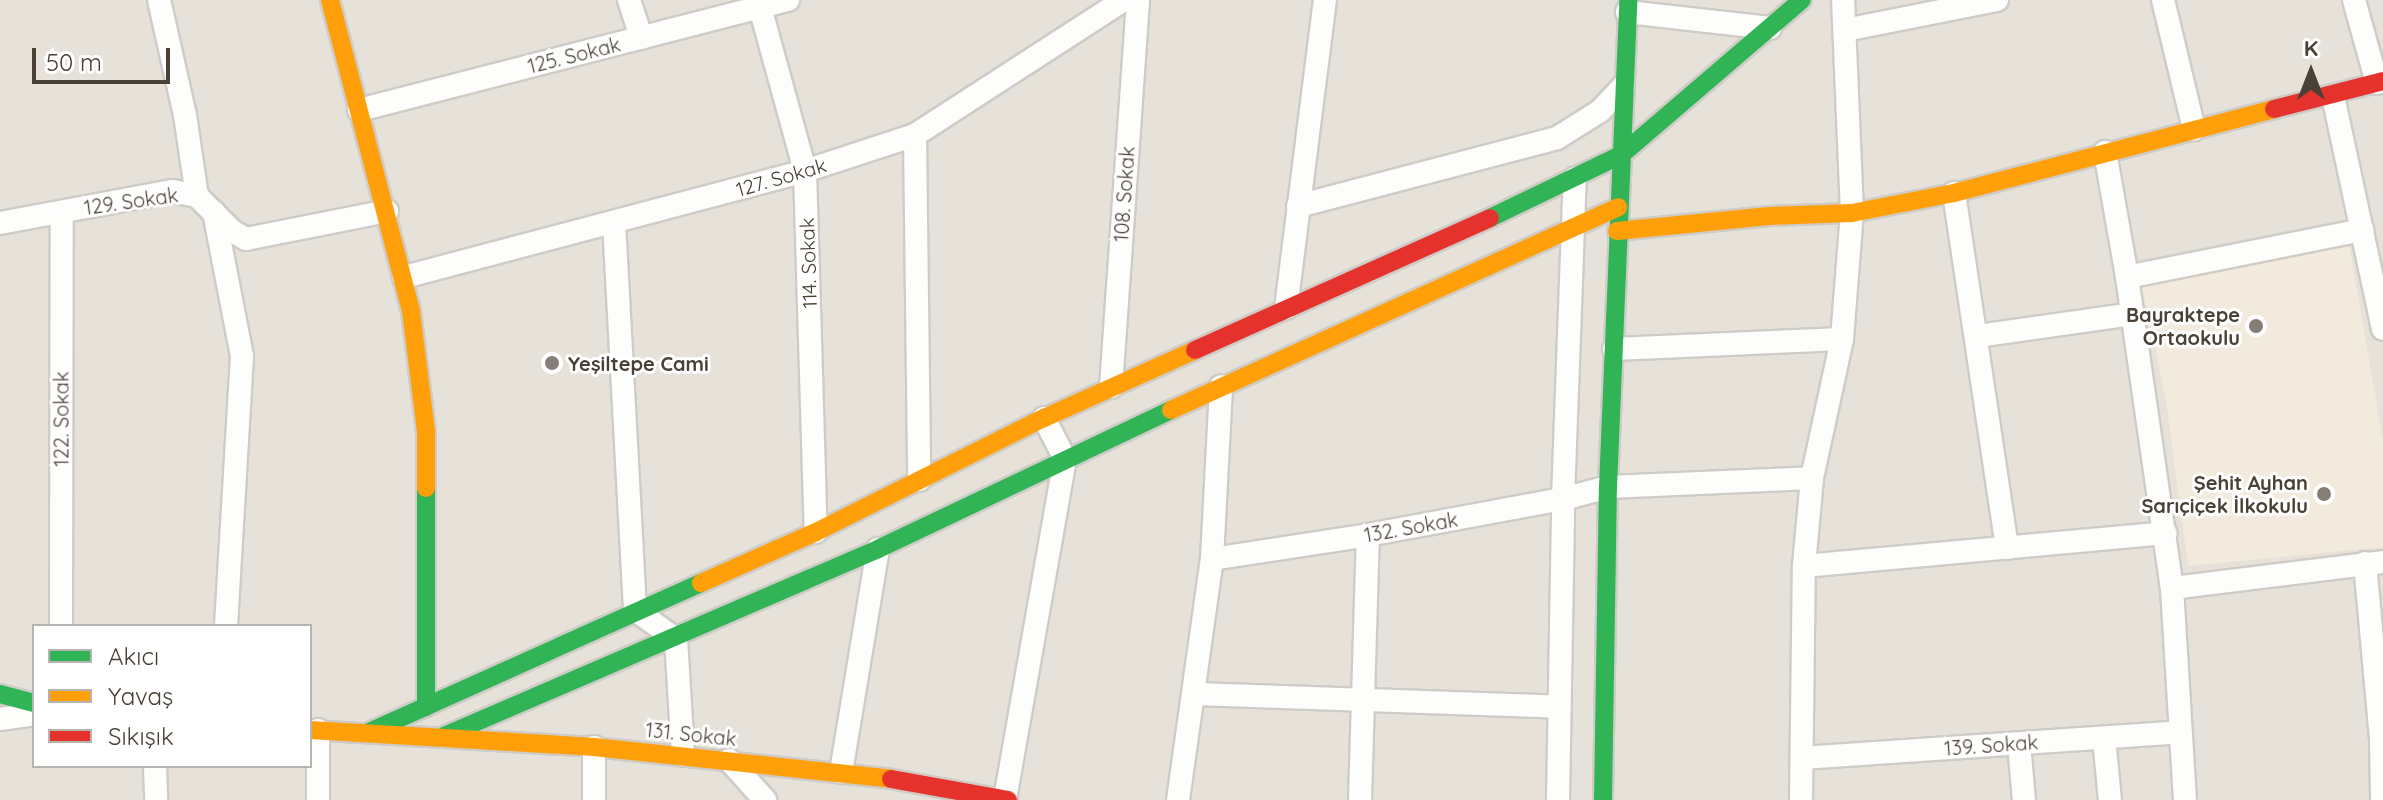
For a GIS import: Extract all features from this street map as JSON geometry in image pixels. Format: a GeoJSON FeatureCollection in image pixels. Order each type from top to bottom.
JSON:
{"type":"FeatureCollection","features":[{"type":"Feature","properties":{"kind":"street"},"geometry":{"type":"LineString","coordinates":[[159,0],[185,115],[197,196]]}},
{"type":"Feature","properties":{"kind":"street"},"geometry":{"type":"LineString","coordinates":[[330,0],[404,277],[426,432],[426,707]]}},
{"type":"Feature","properties":{"kind":"street"},"geometry":{"type":"LineString","coordinates":[[629,0],[641,38]]}},
{"type":"Feature","properties":{"kind":"street","name":"125. Sokak"},"geometry":{"type":"LineString","coordinates":[[359,110],[641,38],[759,4],[788,0]]}},
{"type":"Feature","properties":{"kind":"street","name":"127. Sokak"},"geometry":{"type":"LineString","coordinates":[[404,277],[805,171],[915,135],[1124,0]]}},
{"type":"Feature","properties":{"kind":"street","name":"108. Sokak"},"geometry":{"type":"LineString","coordinates":[[1111,387],[1138,0]]}},
{"type":"Feature","properties":{"kind":"street"},"geometry":{"type":"LineString","coordinates":[[1286,308],[1325,0]]}},
{"type":"Feature","properties":{"kind":"street"},"geometry":{"type":"LineString","coordinates":[[367,733],[635,610],[816,532],[1044,418],[1621,155],[1802,0]]}},
{"type":"Feature","properties":{"kind":"street"},"geometry":{"type":"LineString","coordinates":[[1801,800],[1804,566],[1812,478],[1842,339],[1852,213],[1843,0]]}},
{"type":"Feature","properties":{"kind":"street"},"geometry":{"type":"LineString","coordinates":[[1845,30],[1997,0]]}},
{"type":"Feature","properties":{"kind":"street"},"geometry":{"type":"LineString","coordinates":[[2163,0],[2194,129]]}},
{"type":"Feature","properties":{"kind":"street"},"geometry":{"type":"LineString","coordinates":[[1617,231],[1769,216],[1852,213],[1954,193],[2380,82],[2354,0]]}},
{"type":"Feature","properties":{"kind":"street","name":"114. Sokak"},"geometry":{"type":"LineString","coordinates":[[759,4],[805,171],[816,532]]}},
{"type":"Feature","properties":{"kind":"street"},"geometry":{"type":"LineString","coordinates":[[1603,800],[1608,487],[1627,6],[1770,28]]}},
{"type":"Feature","properties":{"kind":"street"},"geometry":{"type":"LineString","coordinates":[[1298,206],[1557,138],[1600,111],[1623,86]]}},
{"type":"Feature","properties":{"kind":"street"},"geometry":{"type":"LineString","coordinates":[[2333,96],[2362,230],[2375,253],[2383,329]]}},
{"type":"Feature","properties":{"kind":"street"},"geometry":{"type":"LineString","coordinates":[[915,135],[919,480]]}},
{"type":"Feature","properties":{"kind":"street"},"geometry":{"type":"LineString","coordinates":[[2105,152],[2133,314],[2172,588],[2185,800]]}},
{"type":"Feature","properties":{"kind":"street"},"geometry":{"type":"LineString","coordinates":[[1558,800],[1557,707],[1575,178]]}},
{"type":"Feature","properties":{"kind":"street","name":"129. Sokak"},"geometry":{"type":"LineString","coordinates":[[0,223],[173,191],[197,196],[246,239],[387,211]]}},
{"type":"Feature","properties":{"kind":"street"},"geometry":{"type":"LineString","coordinates":[[1954,193],[2007,548]]}},
{"type":"Feature","properties":{"kind":"street"},"geometry":{"type":"LineString","coordinates":[[444,736],[676,639],[878,549],[1221,386],[1618,207]]}},
{"type":"Feature","properties":{"kind":"street","name":"122. Sokak"},"geometry":{"type":"LineString","coordinates":[[61,624],[62,212]]}},
{"type":"Feature","properties":{"kind":"street"},"geometry":{"type":"LineString","coordinates":[[214,212],[242,356],[226,624]]}},
{"type":"Feature","properties":{"kind":"street"},"geometry":{"type":"LineString","coordinates":[[614,222],[635,610]]}},
{"type":"Feature","properties":{"kind":"street"},"geometry":{"type":"LineString","coordinates":[[2127,277],[2362,230]]}},
{"type":"Feature","properties":{"kind":"street"},"geometry":{"type":"LineString","coordinates":[[1977,336],[2133,314]]}},
{"type":"Feature","properties":{"kind":"street"},"geometry":{"type":"LineString","coordinates":[[1614,349],[1842,339]]}},
{"type":"Feature","properties":{"kind":"street"},"geometry":{"type":"LineString","coordinates":[[1178,800],[1212,559],[1221,386]]}},
{"type":"Feature","properties":{"kind":"street"},"geometry":{"type":"LineString","coordinates":[[1006,800],[1065,459],[1044,418]]}},
{"type":"Feature","properties":{"kind":"street","name":"132. Sokak"},"geometry":{"type":"LineString","coordinates":[[1212,559],[1368,535],[1563,499],[1608,487],[1812,478]]}},
{"type":"Feature","properties":{"kind":"street"},"geometry":{"type":"LineString","coordinates":[[1804,566],[2165,533]]}},
{"type":"Feature","properties":{"kind":"street"},"geometry":{"type":"LineString","coordinates":[[1360,800],[1368,535]]}},
{"type":"Feature","properties":{"kind":"street"},"geometry":{"type":"LineString","coordinates":[[841,772],[878,549]]}},
{"type":"Feature","properties":{"kind":"street"},"geometry":{"type":"LineString","coordinates":[[2172,588],[2374,563],[2382,800]]}},
{"type":"Feature","properties":{"kind":"street"},"geometry":{"type":"LineString","coordinates":[[635,610],[676,639]]}},
{"type":"Feature","properties":{"kind":"street"},"geometry":{"type":"LineString","coordinates":[[676,639],[683,755]]}},
{"type":"Feature","properties":{"kind":"street"},"geometry":{"type":"LineString","coordinates":[[0,694],[32,702]]}},
{"type":"Feature","properties":{"kind":"street"},"geometry":{"type":"LineString","coordinates":[[1193,694],[1557,707]]}},
{"type":"Feature","properties":{"kind":"street"},"geometry":{"type":"LineString","coordinates":[[0,719],[32,714]]}},
{"type":"Feature","properties":{"kind":"street"},"geometry":{"type":"LineString","coordinates":[[314,730],[318,800]]}},
{"type":"Feature","properties":{"kind":"street","name":"131. Sokak"},"geometry":{"type":"LineString","coordinates":[[314,730],[444,736],[683,755],[841,772],[913,792],[1006,800]]}},
{"type":"Feature","properties":{"kind":"street","name":"139. Sokak"},"geometry":{"type":"LineString","coordinates":[[1802,758],[2180,732]]}},
{"type":"Feature","properties":{"kind":"street"},"geometry":{"type":"LineString","coordinates":[[2104,738],[2110,800]]}},
{"type":"Feature","properties":{"kind":"street"},"geometry":{"type":"LineString","coordinates":[[2019,744],[2024,800]]}},
{"type":"Feature","properties":{"kind":"street"},"geometry":{"type":"LineString","coordinates":[[594,747],[594,800]]}},
{"type":"Feature","properties":{"kind":"street"},"geometry":{"type":"LineString","coordinates":[[729,760],[765,800]]}},
{"type":"Feature","properties":{"kind":"street"},"geometry":{"type":"LineString","coordinates":[[155,768],[156,800]]}},
{"type":"Feature","properties":{"kind":"shaded area"},"geometry":{"type":"Polygon","coordinates":[[[0,0],[2383,0],[2383,800],[0,800],[0,0]]]}},
{"type":"Feature","properties":{"kind":"shaded area"},"geometry":{"type":"Polygon","coordinates":[[[2348,237],[2383,441],[2383,547],[2188,566],[2166,400],[2140,278],[2348,237]]]}},
{"type":"Feature","properties":{"kind":"traffic: fast"},"geometry":{"type":"LineString","coordinates":[[1603,800],[1608,487],[1628,0]]}},
{"type":"Feature","properties":{"kind":"traffic: fast"},"geometry":{"type":"LineString","coordinates":[[1490,218],[1621,155],[1802,0]]}},
{"type":"Feature","properties":{"kind":"traffic: fast"},"geometry":{"type":"LineString","coordinates":[[444,736],[878,549],[1171,410]]}},
{"type":"Feature","properties":{"kind":"traffic: fast"},"geometry":{"type":"LineString","coordinates":[[426,488],[426,707]]}},
{"type":"Feature","properties":{"kind":"traffic: fast"},"geometry":{"type":"LineString","coordinates":[[367,733],[701,583]]}},
{"type":"Feature","properties":{"kind":"traffic: fast"},"geometry":{"type":"LineString","coordinates":[[0,694],[32,702]]}},
{"type":"Feature","properties":{"kind":"traffic: slow"},"geometry":{"type":"LineString","coordinates":[[330,0],[411,311],[426,432],[426,488]]}},
{"type":"Feature","properties":{"kind":"traffic: slow"},"geometry":{"type":"LineString","coordinates":[[1617,231],[1769,216],[1852,213],[1954,193],[2274,109]]}},
{"type":"Feature","properties":{"kind":"traffic: slow"},"geometry":{"type":"LineString","coordinates":[[1171,410],[1618,207]]}},
{"type":"Feature","properties":{"kind":"traffic: slow"},"geometry":{"type":"LineString","coordinates":[[701,583],[816,532],[1044,418],[1195,350]]}},
{"type":"Feature","properties":{"kind":"traffic: slow"},"geometry":{"type":"LineString","coordinates":[[312,730],[594,747],[891,779]]}},
{"type":"Feature","properties":{"kind":"traffic: jam"},"geometry":{"type":"LineString","coordinates":[[2274,109],[2383,81]]}},
{"type":"Feature","properties":{"kind":"traffic: jam"},"geometry":{"type":"LineString","coordinates":[[1195,350],[1490,218]]}},
{"type":"Feature","properties":{"kind":"traffic: jam"},"geometry":{"type":"LineString","coordinates":[[891,779],[1008,800]]}},
{"type":"Feature","properties":{"kind":"place","name":"Bayraktepe Ortaokulu"},"geometry":{"type":"Point","coordinates":[2256,326]}},
{"type":"Feature","properties":{"kind":"place","name":"Yeşiltepe Cami"},"geometry":{"type":"Point","coordinates":[552,363]}},
{"type":"Feature","properties":{"kind":"place","name":"Şehit Ayhan Sarıçiçek İlkokulu"},"geometry":{"type":"Point","coordinates":[2324,494]}}]}
